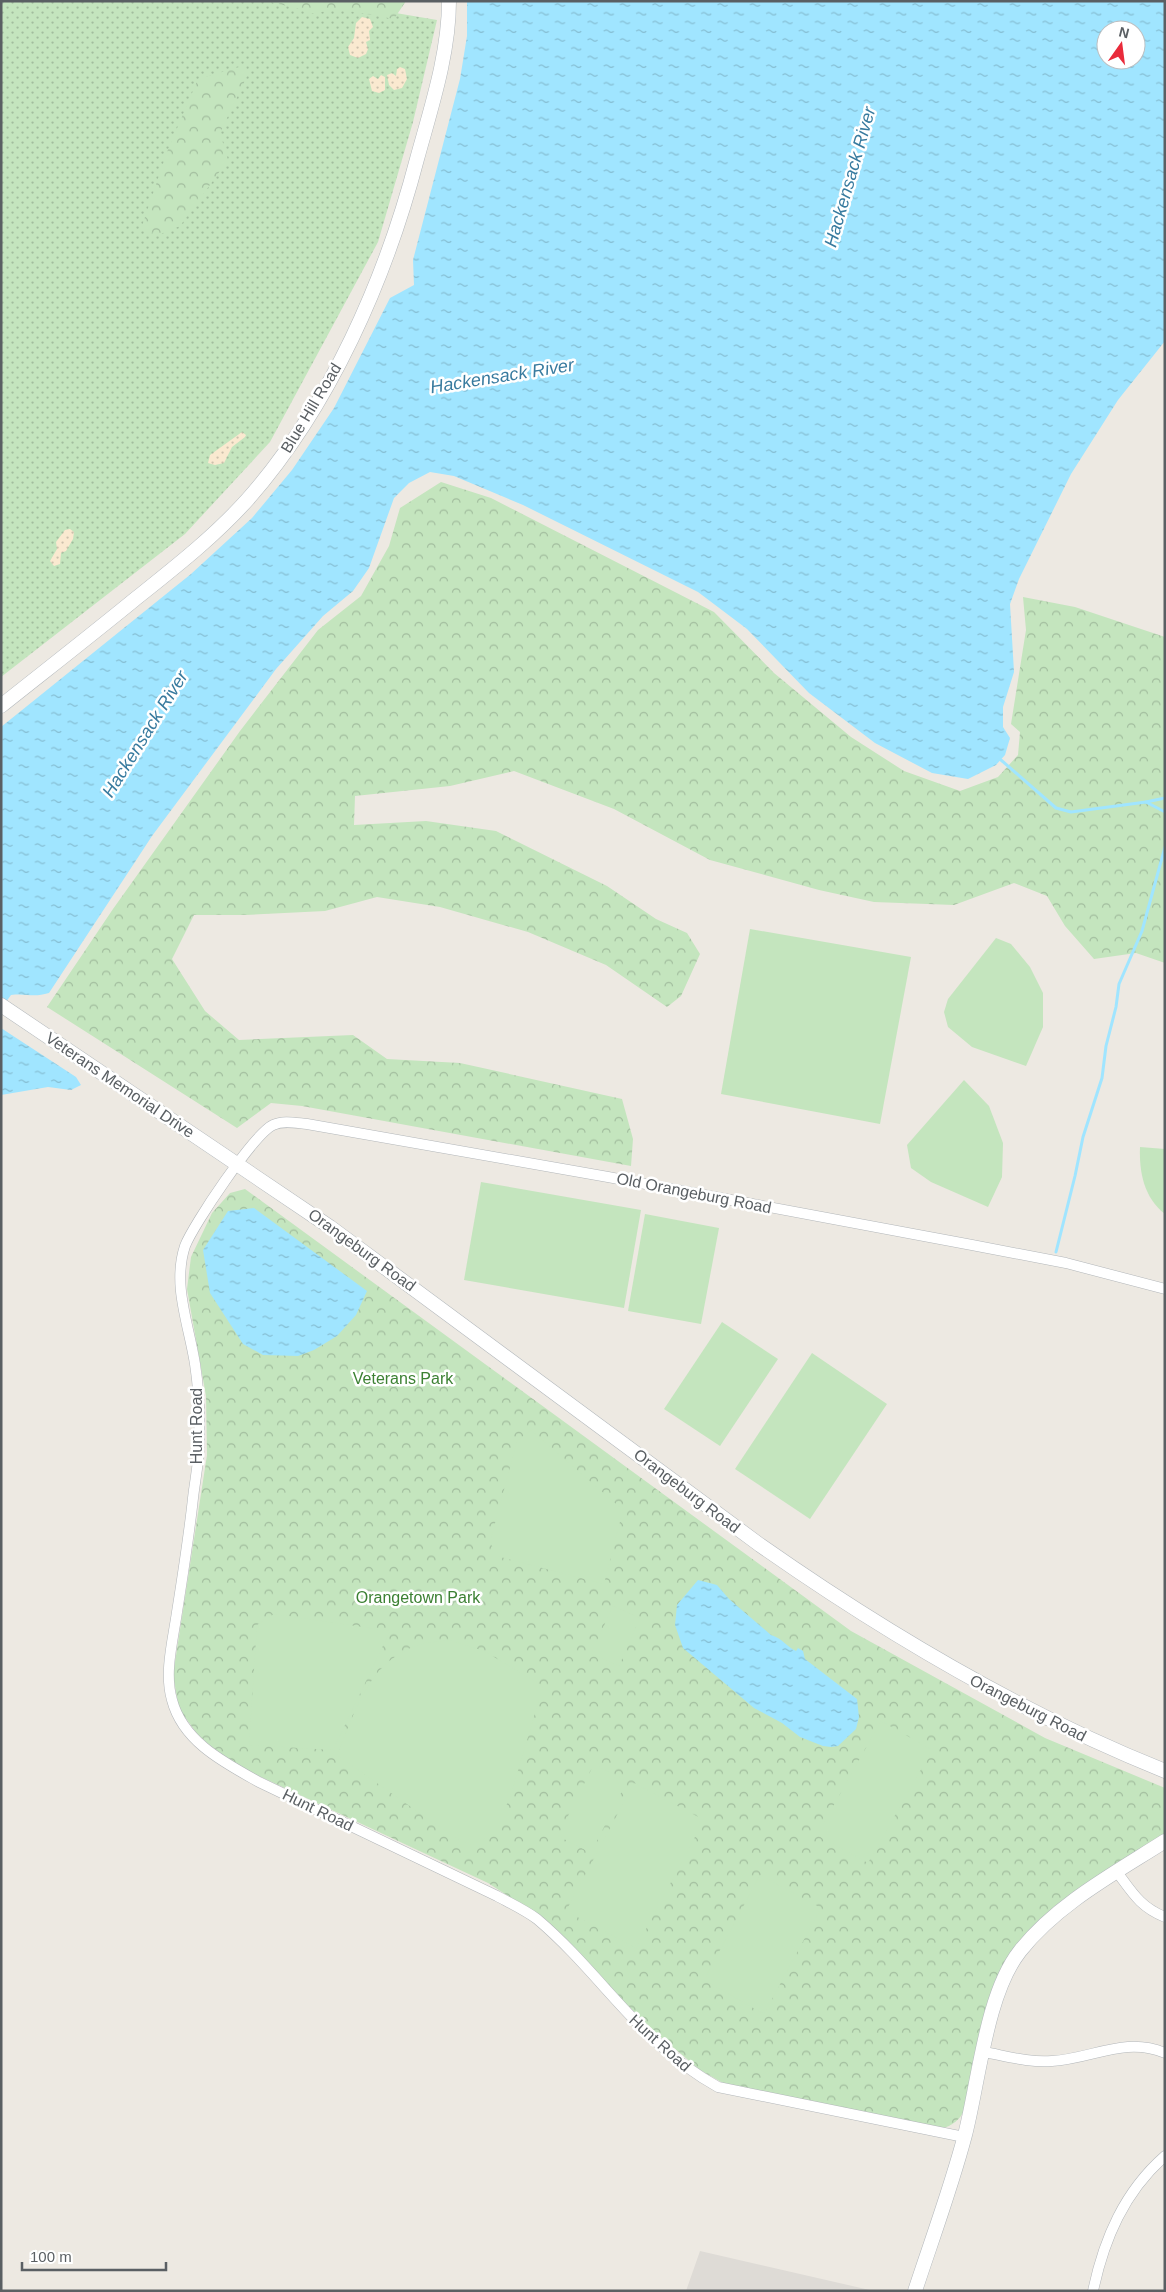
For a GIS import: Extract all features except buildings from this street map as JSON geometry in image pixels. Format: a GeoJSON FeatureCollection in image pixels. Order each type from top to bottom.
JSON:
{"type":"FeatureCollection","features":[{"type":"Feature","properties":{"kind":"street","name":"Blue Hill Road"},"geometry":{"type":"LineString","coordinates":[[1,706],[212,536],[248,499],[276,464],[301,428],[332,376],[361,319],[389,255],[407,200],[442,63],[450,16],[450,1]]}},
{"type":"Feature","properties":{"kind":"street","name":"Veterans Memorial Drive"},"geometry":{"type":"LineString","coordinates":[[6,1008],[239,1164]]}},
{"type":"Feature","properties":{"kind":"street","name":"Old Orangeburg Road"},"geometry":{"type":"LineString","coordinates":[[239,1164],[254,1142],[272,1125],[279,1123],[307,1124],[608,1176],[1066,1263],[1165,1289]]}},
{"type":"Feature","properties":{"kind":"street","name":"Orangeburg Road"},"geometry":{"type":"LineString","coordinates":[[239,1164],[330,1227],[760,1545],[831,1594],[964,1675],[1095,1741],[1165,1770]]}},
{"type":"Feature","properties":{"kind":"street","name":"Hunt Road"},"geometry":{"type":"LineString","coordinates":[[239,1164],[194,1230],[186,1246],[180,1271],[181,1295],[198,1390],[200,1447],[188,1543],[171,1652],[172,1700],[182,1723],[200,1745],[231,1766],[497,1896],[535,1918],[563,1943],[644,2032],[696,2075],[718,2087],[964,2137]]}},
{"type":"Feature","properties":{"kind":"street"},"geometry":{"type":"LineString","coordinates":[[915,2291],[964,2137],[992,2012],[1004,1979],[1019,1953],[1037,1931],[1062,1910],[1165,1841]]}},
{"type":"Feature","properties":{"kind":"street"},"geometry":{"type":"LineString","coordinates":[[1117,1872],[1139,1902],[1153,1912],[1165,1917]]}},
{"type":"Feature","properties":{"kind":"street"},"geometry":{"type":"LineString","coordinates":[[984,2052],[1052,2062],[1125,2046],[1151,2047],[1165,2053]]}},
{"type":"Feature","properties":{"kind":"street"},"geometry":{"type":"LineString","coordinates":[[1093,2291],[1108,2236],[1123,2207],[1140,2182],[1165,2156]]}},
{"type":"Feature","properties":{"kind":"shaded area"},"geometry":{"type":"Polygon","coordinates":[[[700,2251],[874,2291],[686,2291],[700,2251]]]}},
{"type":"Feature","properties":{"kind":"green space"},"geometry":{"type":"Polygon","coordinates":[[[1,1],[325,1],[437,20],[413,122],[378,242],[270,442],[185,534],[1,677],[1,1]]]}},
{"type":"Feature","properties":{"kind":"green space"},"geometry":{"type":"Polygon","coordinates":[[[267,1],[406,1],[394,19],[338,9],[309,14],[299,9],[267,1]]]}},
{"type":"Feature","properties":{"kind":"green space"},"geometry":{"type":"Polygon","coordinates":[[[246,65],[247,76],[220,133],[228,160],[180,226],[156,236],[142,226],[167,152],[198,79],[246,65]]]}},
{"type":"Feature","properties":{"kind":"green space"},"geometry":{"type":"Polygon","coordinates":[[[441,482],[491,498],[714,612],[774,673],[851,737],[904,771],[960,791],[998,777],[1018,755],[1020,732],[1011,724],[1026,630],[1023,597],[1075,607],[1165,637],[1165,963],[1136,953],[1094,959],[1065,926],[1047,896],[1014,883],[954,905],[874,902],[819,890],[710,860],[614,809],[514,771],[450,786],[355,796],[354,825],[426,821],[496,831],[607,886],[656,919],[687,933],[700,954],[681,996],[667,1007],[606,965],[528,932],[440,907],[377,897],[325,911],[246,915],[194,915],[172,959],[205,1011],[239,1040],[353,1035],[387,1059],[460,1063],[622,1099],[633,1139],[631,1166],[302,1106],[271,1103],[237,1128],[47,1007],[113,909],[240,731],[318,630],[361,596],[389,546],[400,508],[441,482]]]}},
{"type":"Feature","properties":{"kind":"green space"},"geometry":{"type":"Polygon","coordinates":[[[750,929],[911,957],[880,1124],[721,1094],[750,929]]]}},
{"type":"Feature","properties":{"kind":"green space"},"geometry":{"type":"Polygon","coordinates":[[[996,938],[1011,944],[1030,967],[1043,993],[1043,1027],[1026,1066],[972,1047],[948,1027],[944,1012],[948,999],[996,938]]]}},
{"type":"Feature","properties":{"kind":"green space"},"geometry":{"type":"Polygon","coordinates":[[[964,1080],[989,1106],[1003,1143],[1002,1177],[988,1207],[931,1182],[911,1168],[907,1145],[964,1080]]]}},
{"type":"Feature","properties":{"kind":"green space"},"geometry":{"type":"Polygon","coordinates":[[[1140,1147],[1165,1149],[1165,1214],[1152,1200],[1144,1184],[1140,1147]]]}},
{"type":"Feature","properties":{"kind":"green space"},"geometry":{"type":"Polygon","coordinates":[[[481,1182],[641,1210],[624,1308],[464,1280],[481,1182]]]}},
{"type":"Feature","properties":{"kind":"green space","name":"Orangetown Park"},"geometry":{"type":"Polygon","coordinates":[[[245,1189],[851,1631],[1045,1738],[1165,1788],[1165,1834],[1056,1905],[1028,1932],[1001,1972],[965,2109],[955,2122],[941,2129],[723,2083],[700,2070],[656,2033],[531,1911],[488,1883],[229,1762],[198,1735],[179,1709],[173,1675],[207,1455],[206,1396],[187,1289],[191,1257],[212,1213],[230,1193],[245,1189]]]}},
{"type":"Feature","properties":{"kind":"green space"},"geometry":{"type":"Polygon","coordinates":[[[645,1214],[719,1228],[701,1324],[628,1311],[645,1214]]]}},
{"type":"Feature","properties":{"kind":"green space"},"geometry":{"type":"Polygon","coordinates":[[[722,1322],[778,1359],[720,1446],[664,1409],[722,1322]]]}},
{"type":"Feature","properties":{"kind":"green space"},"geometry":{"type":"Polygon","coordinates":[[[812,1353],[887,1404],[810,1519],[735,1469],[812,1353]]]}},
{"type":"Feature","properties":{"kind":"green space"},"geometry":{"type":"Polygon","coordinates":[[[531,1430],[623,1510],[604,1584],[497,1556],[490,1542],[517,1441],[531,1430]]]}},
{"type":"Feature","properties":{"kind":"green space"},"geometry":{"type":"Polygon","coordinates":[[[613,1606],[640,1618],[619,1666],[591,1654],[613,1606]]]}},
{"type":"Feature","properties":{"kind":"green space"},"geometry":{"type":"Polygon","coordinates":[[[274,1614],[390,1631],[333,1750],[249,1745],[257,1625],[274,1614]]]}},
{"type":"Feature","properties":{"kind":"green space"},"geometry":{"type":"Polygon","coordinates":[[[449,1640],[484,1651],[543,1686],[510,1798],[491,1836],[470,1845],[451,1835],[337,1755],[365,1692],[374,1677],[385,1665],[399,1654],[415,1646],[449,1640]]]}},
{"type":"Feature","properties":{"kind":"green space"},"geometry":{"type":"Polygon","coordinates":[[[881,1721],[932,1750],[868,1863],[817,1835],[881,1721]]]}},
{"type":"Feature","properties":{"kind":"green space"},"geometry":{"type":"Polygon","coordinates":[[[594,1764],[627,1781],[591,1853],[558,1836],[594,1764]]]}},
{"type":"Feature","properties":{"kind":"green space"},"geometry":{"type":"Polygon","coordinates":[[[634,1783],[704,1820],[636,1948],[566,1911],[634,1783]]]}},
{"type":"Feature","properties":{"kind":"green space"},"geometry":{"type":"Polygon","coordinates":[[[760,1875],[821,1908],[764,2014],[704,1980],[760,1875]]]}},
{"type":"Feature","properties":{"kind":"sand"},"geometry":{"type":"Polygon","coordinates":[[[362,17],[370,19],[373,27],[369,31],[370,40],[366,42],[368,49],[366,54],[358,58],[350,55],[348,47],[354,38],[356,23],[362,17]]]}},
{"type":"Feature","properties":{"kind":"sand"},"geometry":{"type":"Polygon","coordinates":[[[400,67],[405,69],[407,79],[402,88],[394,90],[389,85],[387,75],[392,73],[396,76],[397,69],[400,67]]]}},
{"type":"Feature","properties":{"kind":"sand"},"geometry":{"type":"Polygon","coordinates":[[[381,75],[385,77],[385,90],[379,93],[372,91],[369,79],[373,76],[378,79],[381,75]]]}},
{"type":"Feature","properties":{"kind":"sand"},"geometry":{"type":"Polygon","coordinates":[[[242,432],[246,435],[245,437],[232,447],[224,463],[215,465],[208,463],[210,455],[242,432]]]}},
{"type":"Feature","properties":{"kind":"sand"},"geometry":{"type":"Polygon","coordinates":[[[70,529],[74,532],[73,539],[66,551],[61,553],[60,564],[54,566],[50,561],[57,549],[56,542],[65,530],[70,529]]]}},
{"type":"Feature","properties":{"kind":"water","name":"Hackensack River"},"geometry":{"type":"Polygon","coordinates":[[[467,1],[1165,1],[1165,341],[1118,400],[1071,474],[1019,579],[1010,604],[1014,672],[1003,707],[1003,727],[1010,738],[1005,755],[996,765],[968,779],[932,773],[875,743],[809,693],[747,629],[698,592],[523,505],[454,476],[430,472],[409,483],[394,498],[369,568],[353,591],[323,616],[276,669],[152,836],[49,993],[11,995],[1,1009],[1,727],[191,574],[252,518],[292,470],[334,408],[390,298],[414,285],[413,260],[460,79],[467,36],[467,1]]]}},
{"type":"Feature","properties":{"kind":"water"},"geometry":{"type":"Polygon","coordinates":[[[1,1028],[76,1077],[81,1085],[71,1090],[48,1087],[1,1095],[1,1028]]]}},
{"type":"Feature","properties":{"kind":"water"},"geometry":{"type":"Polygon","coordinates":[[[254,1208],[367,1291],[356,1315],[337,1336],[314,1350],[298,1356],[263,1355],[243,1344],[210,1293],[203,1250],[228,1211],[254,1208]]]}},
{"type":"Feature","properties":{"kind":"water"},"geometry":{"type":"Polygon","coordinates":[[[698,1580],[717,1585],[729,1599],[771,1635],[796,1651],[798,1648],[803,1651],[805,1659],[857,1699],[859,1717],[856,1729],[838,1746],[831,1747],[823,1746],[800,1737],[782,1723],[754,1708],[683,1648],[675,1625],[677,1605],[698,1580]]]}},
{"type":"Feature","properties":{"kind":"waterway"},"geometry":{"type":"LineString","coordinates":[[1001,760],[1056,808],[1071,812],[1146,802],[1165,812]]}},
{"type":"Feature","properties":{"kind":"waterway"},"geometry":{"type":"LineString","coordinates":[[1146,802],[1165,798]]}},
{"type":"Feature","properties":{"kind":"waterway"},"geometry":{"type":"LineString","coordinates":[[1056,1252],[1083,1137],[1102,1078],[1106,1046],[1116,1007],[1119,984],[1142,931],[1165,847]]}},
{"type":"Feature","properties":{"kind":"park label","name":"Veterans Park"},"geometry":{"type":"Point","coordinates":[403,1378]}}]}
